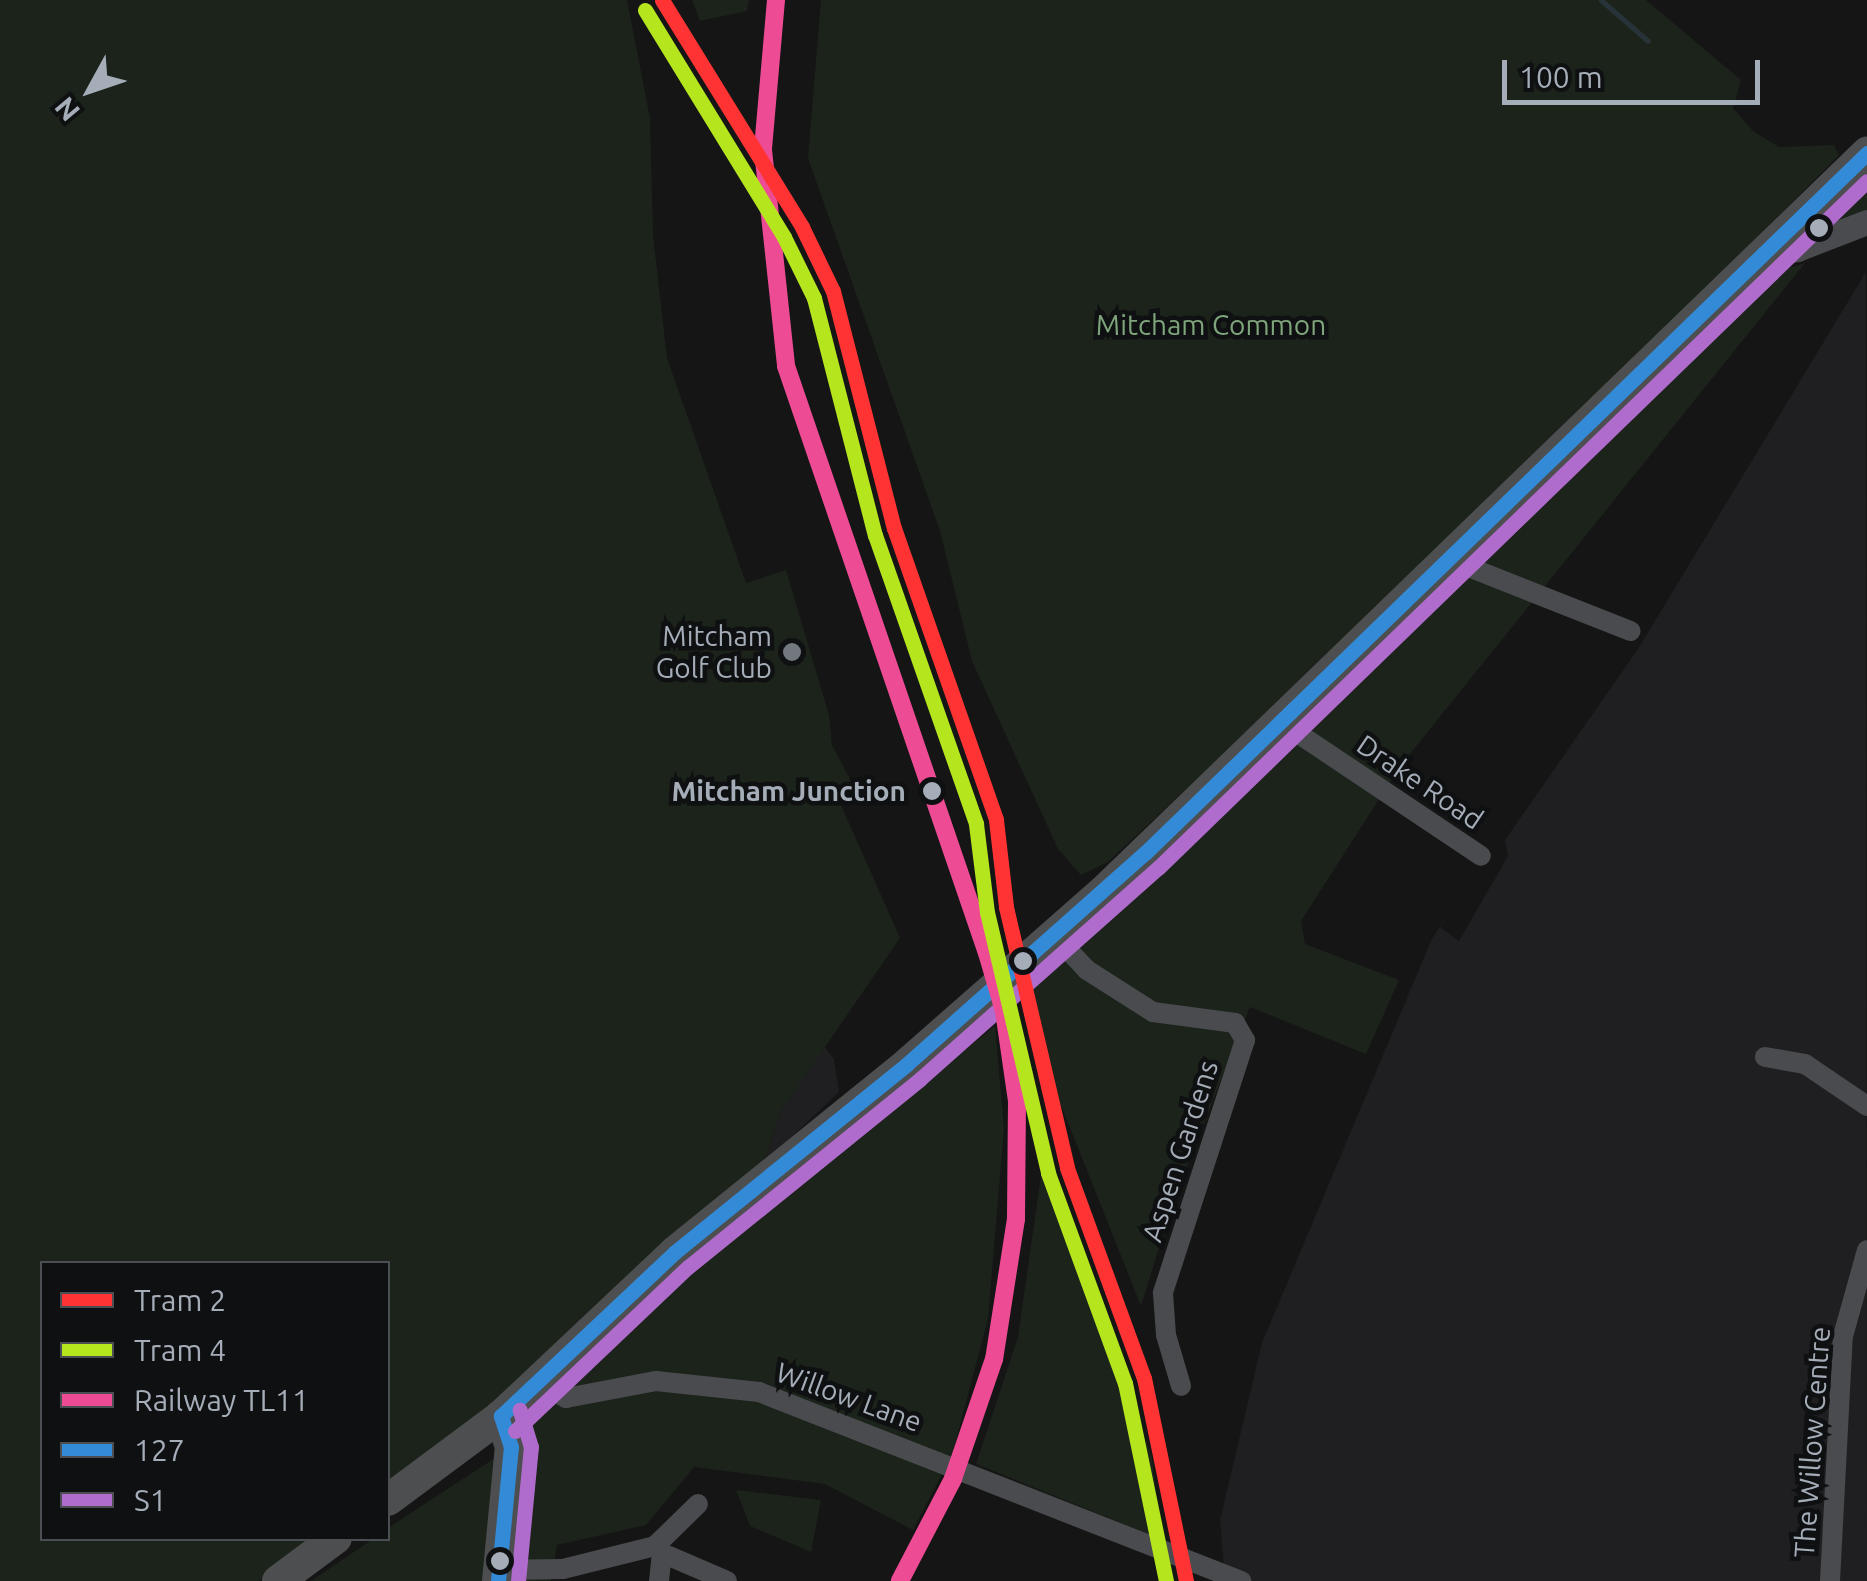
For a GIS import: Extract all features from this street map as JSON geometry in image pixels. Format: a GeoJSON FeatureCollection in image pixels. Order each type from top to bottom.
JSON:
{"type":"FeatureCollection","features":[{"type":"Feature","properties":{"kind":"main road"},"geometry":{"type":"LineString","coordinates":[[390,1499],[501,1416],[674,1252],[930,1046],[1048,940],[1451,560],[1867,153]]}},
{"type":"Feature","properties":{"kind":"main road"},"geometry":{"type":"LineString","coordinates":[[499,1576],[511,1447],[501,1416]]}},
{"type":"Feature","properties":{"kind":"main road"},"geometry":{"type":"LineString","coordinates":[[278,1581],[332,1541]]}},
{"type":"Feature","properties":{"kind":"street"},"geometry":{"type":"LineString","coordinates":[[1765,252],[1797,249],[1867,222]]}},
{"type":"Feature","properties":{"kind":"street"},"geometry":{"type":"LineString","coordinates":[[1451,560],[1630,631]]}},
{"type":"Feature","properties":{"kind":"street","name":"Drake Road"},"geometry":{"type":"LineString","coordinates":[[1278,720],[1480,856]]}},
{"type":"Feature","properties":{"kind":"street","name":"Aspen Gardens"},"geometry":{"type":"LineString","coordinates":[[1048,940],[1086,970],[1153,1012],[1235,1023],[1245,1040],[1164,1293],[1166,1335],[1181,1386]]}},
{"type":"Feature","properties":{"kind":"street"},"geometry":{"type":"LineString","coordinates":[[1765,1057],[1804,1064],[1867,1106]]}},
{"type":"Feature","properties":{"kind":"street","name":"The Willow Centre"},"geometry":{"type":"LineString","coordinates":[[1830,1581],[1843,1336],[1867,1250]]}},
{"type":"Feature","properties":{"kind":"street","name":"Willow Lane"},"geometry":{"type":"LineString","coordinates":[[539,1383],[580,1398],[656,1381],[731,1386],[919,1452],[1241,1581]]}},
{"type":"Feature","properties":{"kind":"street"},"geometry":{"type":"LineString","coordinates":[[659,1581],[660,1552],[698,1504]]}},
{"type":"Feature","properties":{"kind":"street"},"geometry":{"type":"LineString","coordinates":[[499,1576],[660,1552],[727,1581]]}},
{"type":"Feature","properties":{"kind":"shaded area"},"geometry":{"type":"Polygon","coordinates":[[[1866,272],[1867,1581],[1225,1581],[1220,1520],[1262,1343],[1431,941],[1459,894],[1440,927],[1459,941],[1508,856],[1505,840],[1638,649],[1866,272]]]}},
{"type":"Feature","properties":{"kind":"shaded area"},"geometry":{"type":"Polygon","coordinates":[[[824,1046],[834,1059],[839,1092],[764,1163],[781,1111],[824,1046]]]}},
{"type":"Feature","properties":{"kind":"green space","name":"Mitcham Golf Club"},"geometry":{"type":"Polygon","coordinates":[[[0,0],[627,0],[650,118],[653,235],[667,358],[746,583],[786,570],[829,715],[832,745],[859,796],[840,803],[900,938],[781,1111],[764,1163],[506,1402],[390,1487],[390,1261],[40,1261],[40,1541],[315,1541],[259,1581],[0,1581],[0,0]]]}},
{"type":"Feature","properties":{"kind":"green space"},"geometry":{"type":"Polygon","coordinates":[[[692,0],[749,0],[747,11],[700,21],[692,0]]]}},
{"type":"Feature","properties":{"kind":"green space","name":"Mitcham Common"},"geometry":{"type":"Polygon","coordinates":[[[821,0],[1646,0],[1741,80],[1733,108],[1753,131],[1779,147],[1834,145],[1839,155],[1522,475],[1108,862],[1081,875],[1058,849],[972,661],[940,531],[808,158],[821,0]]]}},
{"type":"Feature","properties":{"kind":"green space"},"geometry":{"type":"Polygon","coordinates":[[[1867,176],[1867,215],[1821,232],[1818,224],[1867,176]]]}},
{"type":"Feature","properties":{"kind":"green space"},"geometry":{"type":"Polygon","coordinates":[[[1805,263],[1401,765],[1301,921],[1305,944],[1399,980],[1366,1054],[1250,1007],[1175,1196],[1141,1306],[1059,1100],[1027,990],[1504,536],[1764,275],[1805,263]]]}},
{"type":"Feature","properties":{"kind":"green space"},"geometry":{"type":"Polygon","coordinates":[[[995,1026],[1004,1128],[988,1319],[952,1455],[913,1530],[825,1484],[694,1467],[646,1525],[557,1545],[551,1581],[516,1581],[532,1427],[590,1359],[686,1272],[995,1026]]]}},
{"type":"Feature","properties":{"kind":"green space"},"geometry":{"type":"Polygon","coordinates":[[[1044,1154],[1152,1458],[1161,1539],[976,1464],[1018,1337],[1044,1154]]]}},
{"type":"Feature","properties":{"kind":"green space"},"geometry":{"type":"Polygon","coordinates":[[[501,1454],[487,1581],[311,1581],[370,1541],[390,1541],[390,1527],[501,1454]]]}},
{"type":"Feature","properties":{"kind":"green space"},"geometry":{"type":"Polygon","coordinates":[[[736,1490],[821,1500],[811,1552],[750,1526],[736,1490]]]}},
{"type":"Feature","properties":{"kind":"waterway"},"geometry":{"type":"LineString","coordinates":[[1601,0],[1648,41]]}},
{"type":"Feature","properties":{"kind":"tram line","name":"2"},"geometry":{"type":"LineString","coordinates":[[662,0],[802,227],[833,291],[894,528],[996,820],[1006,907],[1067,1168],[1144,1378],[1186,1581]]}},
{"type":"Feature","properties":{"kind":"tram line","name":"4"},"geometry":{"type":"LineString","coordinates":[[645,10],[784,237],[814,298],[875,535],[976,824],[987,912],[1048,1173],[1125,1383],[1166,1581]]}},
{"type":"Feature","properties":{"kind":"rail line","name":"TL11"},"geometry":{"type":"LineString","coordinates":[[776,0],[763,150],[786,366],[987,953],[1004,1011],[1017,1101],[1016,1219],[994,1359],[953,1479],[900,1581]]}},
{"type":"Feature","properties":{"kind":"transit line","name":"127"},"geometry":{"type":"LineString","coordinates":[[501,1416],[675,1252],[907,1064],[1145,853],[1867,153]]}},
{"type":"Feature","properties":{"kind":"transit line","name":"S1"},"geometry":{"type":"LineString","coordinates":[[515,1431],[688,1267],[920,1079],[1158,868],[1867,181]]}},
{"type":"Feature","properties":{"kind":"transit line","name":"S1"},"geometry":{"type":"LineString","coordinates":[[518,1581],[531,1447],[520,1410]]}},
{"type":"Feature","properties":{"kind":"transit line","name":"127"},"geometry":{"type":"LineString","coordinates":[[498,1581],[511,1447],[501,1416]]}},
{"type":"Feature","properties":{"kind":"place","name":"Mitcham Golf Club"},"geometry":{"type":"Point","coordinates":[792,652]}},
{"type":"Feature","properties":{"kind":"place","name":"Mitcham Junction"},"geometry":{"type":"Point","coordinates":[932,791]}}]}
